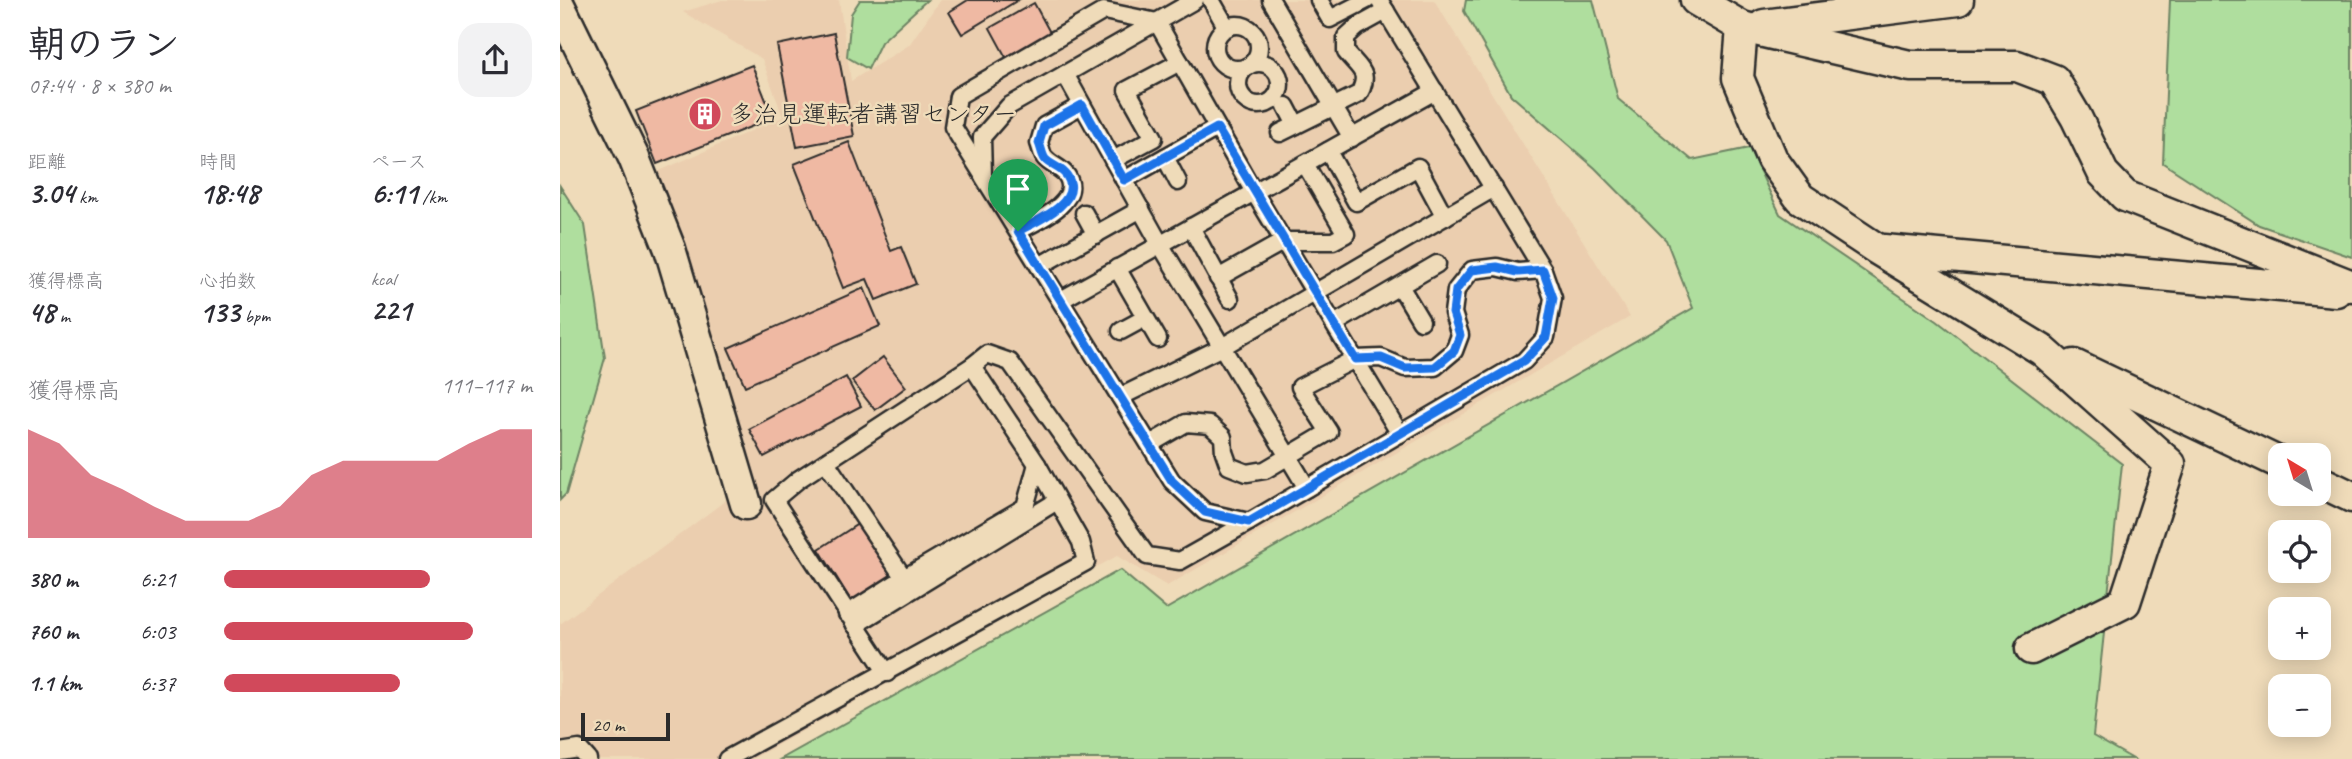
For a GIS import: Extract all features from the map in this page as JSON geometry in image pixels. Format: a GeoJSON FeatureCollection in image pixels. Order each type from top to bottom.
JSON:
{"type":"FeatureCollection","features":[{"type":"Feature","properties":{"kind":"street"},"geometry":{"type":"LineString","coordinates":[[1696,0],[1742,27],[1910,66],[2017,66],[2054,80],[2076,117],[2103,173],[2125,197],[2352,286]]}},
{"type":"Feature","properties":{"kind":"street"},"geometry":{"type":"LineString","coordinates":[[1742,27],[1958,0]]}},
{"type":"Feature","properties":{"kind":"street"},"geometry":{"type":"LineString","coordinates":[[560,7],[635,159],[670,249],[746,504]]}},
{"type":"Feature","properties":{"kind":"street"},"geometry":{"type":"LineString","coordinates":[[1742,27],[1738,78],[1772,159],[1800,198],[1877,249],[2042,350],[2268,457]]}},
{"type":"Feature","properties":{"kind":"street"},"geometry":{"type":"LineString","coordinates":[[1877,249],[2352,293]]}},
{"type":"Feature","properties":{"kind":"street"},"geometry":{"type":"LineString","coordinates":[[2031,649],[2125,602],[2170,464],[2042,350]]}},
{"type":"Feature","properties":{"kind":"street"},"geometry":{"type":"LineString","coordinates":[[2331,486],[2352,496]]}},
{"type":"Feature","properties":{"kind":"lane"},"geometry":{"type":"LineString","coordinates":[[983,176],[982,137],[1009,106],[1195,0]]}},
{"type":"Feature","properties":{"kind":"lane"},"geometry":{"type":"LineString","coordinates":[[1211,0],[1227,27]]}},
{"type":"Feature","properties":{"kind":"lane"},"geometry":{"type":"LineString","coordinates":[[1319,0],[1330,19],[1367,0]]}},
{"type":"Feature","properties":{"kind":"lane"},"geometry":{"type":"LineString","coordinates":[[1274,1],[1352,138]]}},
{"type":"Feature","properties":{"kind":"lane"},"geometry":{"type":"LineString","coordinates":[[887,673],[774,500],[799,479],[987,354],[1010,362],[1147,556],[1180,561],[1524,361],[1546,337],[1553,298],[1543,270],[1383,6],[1346,37],[1346,52],[1364,73],[1365,83],[1359,94],[1280,133]]}},
{"type":"Feature","properties":{"kind":"lane"},"geometry":{"type":"LineString","coordinates":[[1249,522],[1205,512],[1172,481],[953,127],[958,96],[1104,11],[1157,22],[1254,192],[1400,434]]}},
{"type":"Feature","properties":{"kind":"lane"},"geometry":{"type":"LineString","coordinates":[[1256,36],[1284,21]]}},
{"type":"Feature","properties":{"kind":"lane"},"geometry":{"type":"LineString","coordinates":[[1227,27],[1215,44],[1218,58],[1229,68],[1236,69],[1249,66],[1263,64],[1270,66],[1277,74],[1280,84],[1275,97],[1264,105],[1251,104],[1241,95],[1238,82],[1240,75],[1249,66],[1258,54],[1256,36],[1242,26],[1227,27]]}},
{"type":"Feature","properties":{"kind":"lane"},"geometry":{"type":"LineString","coordinates":[[1277,74],[1305,59]]}},
{"type":"Feature","properties":{"kind":"lane"},"geometry":{"type":"LineString","coordinates":[[1113,159],[1154,138],[1127,90],[1180,62]]}},
{"type":"Feature","properties":{"kind":"lane"},"geometry":{"type":"LineString","coordinates":[[1065,74],[1160,244],[1307,488]]}},
{"type":"Feature","properties":{"kind":"lane"},"geometry":{"type":"LineString","coordinates":[[1061,300],[1435,92]]}},
{"type":"Feature","properties":{"kind":"lane"},"geometry":{"type":"LineString","coordinates":[[1018,231],[1058,209],[1069,193],[1069,178],[1060,167],[1045,159],[1039,143],[1044,126],[1082,105]]}},
{"type":"Feature","properties":{"kind":"lane"},"geometry":{"type":"LineString","coordinates":[[1286,106],[1296,125]]}},
{"type":"Feature","properties":{"kind":"lane"},"geometry":{"type":"LineString","coordinates":[[1124,180],[1217,128]]}},
{"type":"Feature","properties":{"kind":"lane"},"geometry":{"type":"LineString","coordinates":[[1328,151],[1356,202],[1418,167],[1445,217]]}},
{"type":"Feature","properties":{"kind":"lane"},"geometry":{"type":"LineString","coordinates":[[1165,157],[1178,182]]}},
{"type":"Feature","properties":{"kind":"lane"},"geometry":{"type":"LineString","coordinates":[[1218,278],[1284,241],[1333,241],[1346,234],[1305,164]]}},
{"type":"Feature","properties":{"kind":"lane"},"geometry":{"type":"LineString","coordinates":[[1120,397],[1222,347],[1494,188]]}},
{"type":"Feature","properties":{"kind":"lane"},"geometry":{"type":"LineString","coordinates":[[1039,266],[1141,209]]}},
{"type":"Feature","properties":{"kind":"lane"},"geometry":{"type":"LineString","coordinates":[[1084,213],[1096,235]]}},
{"type":"Feature","properties":{"kind":"lane"},"geometry":{"type":"LineString","coordinates":[[1191,227],[1230,299]]}},
{"type":"Feature","properties":{"kind":"lane"},"geometry":{"type":"LineString","coordinates":[[1334,324],[1437,264]]}},
{"type":"Feature","properties":{"kind":"lane"},"geometry":{"type":"LineString","coordinates":[[1150,444],[1186,423],[1210,425],[1223,437],[1229,466],[1247,473],[1265,470],[1329,432],[1300,387],[1355,359],[1381,358],[1405,368],[1435,367],[1454,351],[1460,335],[1453,313],[1456,290],[1472,270],[1497,267],[1518,272],[1543,270]]}},
{"type":"Feature","properties":{"kind":"lane"},"geometry":{"type":"LineString","coordinates":[[1117,268],[1158,339]]}},
{"type":"Feature","properties":{"kind":"lane"},"geometry":{"type":"LineString","coordinates":[[1400,286],[1421,321]]}},
{"type":"Feature","properties":{"kind":"lane"},"geometry":{"type":"LineString","coordinates":[[1121,331],[1145,318]]}},
{"type":"Feature","properties":{"kind":"lane"},"geometry":{"type":"LineString","coordinates":[[727,759],[1086,562],[1081,542],[1037,464],[972,366]]}},
{"type":"Feature","properties":{"kind":"lane"},"geometry":{"type":"LineString","coordinates":[[826,462],[904,578]]}},
{"type":"Feature","properties":{"kind":"lane"},"geometry":{"type":"LineString","coordinates":[[851,619],[904,578],[1025,507],[1037,464]]}},
{"type":"Feature","properties":{"kind":"lane"},"geometry":{"type":"LineString","coordinates":[[851,619],[1057,501]]}},
{"type":"Feature","properties":{"kind":"lane"},"geometry":{"type":"LineString","coordinates":[[560,752],[579,749],[588,759]]}},
{"type":"Feature","properties":{"kind":"shaded area"},"geometry":{"type":"Polygon","coordinates":[[[722,0],[839,0],[851,81],[909,45],[940,0],[1434,0],[1630,317],[1167,586],[1117,556],[752,759],[560,759],[560,624],[749,483],[657,172],[783,117],[762,59],[683,12],[722,0]]]}},
{"type":"Feature","properties":{"kind":"green space"},"geometry":{"type":"Polygon","coordinates":[[[860,0],[927,0],[881,42],[868,69],[847,57],[851,14],[860,0]]]}},
{"type":"Feature","properties":{"kind":"green space"},"geometry":{"type":"Polygon","coordinates":[[[1466,0],[1593,0],[1618,99],[1692,160],[1749,148],[1780,214],[1937,321],[2122,464],[2093,736],[2133,759],[781,759],[1120,570],[1166,609],[1693,308],[1666,240],[1595,168],[1511,95],[1464,11],[1466,0]]]}},
{"type":"Feature","properties":{"kind":"green space"},"geometry":{"type":"Polygon","coordinates":[[[2170,0],[2352,0],[2352,257],[2259,225],[2163,163],[2170,0]]]}},
{"type":"Feature","properties":{"kind":"green space"},"geometry":{"type":"Polygon","coordinates":[[[560,186],[585,225],[605,358],[566,494],[560,500],[560,186]]]}},
{"type":"Feature","properties":{"kind":"building"},"geometry":{"type":"Polygon","coordinates":[[[968,0],[1018,0],[962,34],[949,12],[968,0]]]}},
{"type":"Feature","properties":{"kind":"building"},"geometry":{"type":"Polygon","coordinates":[[[1034,3],[1053,38],[1009,63],[990,28],[1034,3]]]}},
{"type":"Feature","properties":{"kind":"building"},"geometry":{"type":"Polygon","coordinates":[[[834,33],[854,136],[797,147],[777,45],[834,33]]]}},
{"type":"Feature","properties":{"kind":"building","name":"多治見運転者講習センター"},"geometry":{"type":"Polygon","coordinates":[[[752,65],[773,118],[657,164],[636,111],[752,65]]]}},
{"type":"Feature","properties":{"kind":"building"},"geometry":{"type":"Polygon","coordinates":[[[849,142],[891,251],[901,247],[916,284],[876,300],[867,279],[843,288],[794,164],[849,142]]]}},
{"type":"Feature","properties":{"kind":"building"},"geometry":{"type":"Polygon","coordinates":[[[864,288],[880,326],[745,386],[728,348],[864,288]]]}},
{"type":"Feature","properties":{"kind":"building"},"geometry":{"type":"Polygon","coordinates":[[[883,357],[906,387],[875,410],[852,381],[883,357]]]}},
{"type":"Feature","properties":{"kind":"building"},"geometry":{"type":"Polygon","coordinates":[[[846,377],[861,406],[764,457],[749,429],[846,377]]]}},
{"type":"Feature","properties":{"kind":"building"},"geometry":{"type":"Polygon","coordinates":[[[861,522],[896,577],[853,604],[819,549],[861,522]]]}},
{"type":"Feature","properties":{"kind":"place","name":"多治見運転者講習センター"},"geometry":{"type":"Point","coordinates":[705,114]}},
{"type":"Feature","properties":{"kind":"route"},"geometry":{"type":"LineString","coordinates":[[1082,105],[1124,180],[1217,128],[1355,359],[1381,358],[1405,368],[1435,367],[1454,351],[1460,335],[1453,313],[1456,290],[1472,270],[1497,267],[1518,272],[1543,270],[1553,298],[1546,337],[1524,361],[1249,522],[1205,512],[1172,481],[1018,231],[1058,209],[1069,193],[1069,178],[1060,167],[1045,159],[1039,143],[1044,126],[1082,105]]}}]}
